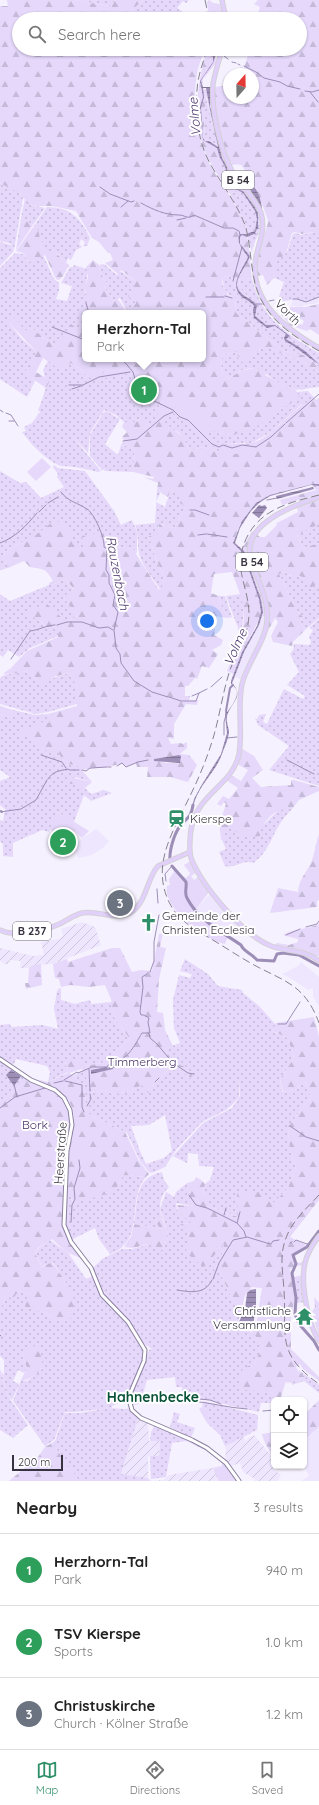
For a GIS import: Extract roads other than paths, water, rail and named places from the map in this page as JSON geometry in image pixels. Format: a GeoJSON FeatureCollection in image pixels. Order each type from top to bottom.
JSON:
{"type":"FeatureCollection","features":[{"type":"Feature","properties":{"kind":"main road"},"geometry":{"type":"LineString","coordinates":[[222,0],[225,12]]}},
{"type":"Feature","properties":{"kind":"main road","name":"Vorth"},"geometry":{"type":"LineString","coordinates":[[220,56],[214,83],[213,100],[220,137],[232,170],[255,202],[261,214],[263,230],[255,270],[259,288],[272,313],[282,323],[319,348]]}},
{"type":"Feature","properties":{"kind":"main road","name":"B 54"},"geometry":{"type":"LineString","coordinates":[[319,497],[296,504],[279,513],[266,522],[252,538],[249,547],[250,557],[265,602],[267,624],[247,669],[242,686],[239,707],[239,751],[237,760],[229,774],[199,806],[191,824],[190,852],[201,877],[215,897],[226,910],[255,936],[270,945],[302,952],[319,961]]}},
{"type":"Feature","properties":{"kind":"main road","name":"B 237"},"geometry":{"type":"LineString","coordinates":[[0,930],[11,934],[49,928],[83,913],[107,916],[128,914],[134,910],[140,902],[156,869],[170,860],[190,852]]}},
{"type":"Feature","properties":{"kind":"main road","name":"Heerstraße"},"geometry":{"type":"LineString","coordinates":[[0,1059],[31,1080],[55,1090],[64,1098],[70,1110],[72,1125],[68,1151],[64,1218],[68,1237],[91,1268],[102,1295],[125,1318],[145,1350],[144,1361],[130,1394],[132,1410],[141,1418],[207,1448],[226,1463],[239,1481]]}},
{"type":"Feature","properties":{"kind":"main road"},"geometry":{"type":"LineString","coordinates":[[319,1236],[306,1257],[304,1271],[309,1316],[313,1330],[319,1341]]}},
{"type":"Feature","properties":{"kind":"waterway"},"geometry":{"type":"LineString","coordinates":[[224,56],[228,59]]}},
{"type":"Feature","properties":{"kind":"waterway"},"geometry":{"type":"LineString","coordinates":[[232,62],[236,63]]}},
{"type":"Feature","properties":{"kind":"waterway"},"geometry":{"type":"LineString","coordinates":[[244,66],[264,78],[300,89]]}},
{"type":"Feature","properties":{"kind":"waterway"},"geometry":{"type":"LineString","coordinates":[[305,91],[312,92],[319,90]]}},
{"type":"Feature","properties":{"kind":"waterway"},"geometry":{"type":"LineString","coordinates":[[310,92],[318,102]]}},
{"type":"Feature","properties":{"kind":"waterway"},"geometry":{"type":"LineString","coordinates":[[211,109],[219,146]]}},
{"type":"Feature","properties":{"kind":"waterway"},"geometry":{"type":"LineString","coordinates":[[100,187],[110,194],[131,202],[134,201]]}},
{"type":"Feature","properties":{"kind":"waterway"},"geometry":{"type":"LineString","coordinates":[[121,207],[128,201]]}},
{"type":"Feature","properties":{"kind":"waterway"},"geometry":{"type":"LineString","coordinates":[[141,203],[164,213],[188,217],[194,215],[224,228],[233,228],[239,231],[240,235]]}},
{"type":"Feature","properties":{"kind":"waterway"},"geometry":{"type":"LineString","coordinates":[[177,220],[186,218]]}},
{"type":"Feature","properties":{"kind":"waterway"},"geometry":{"type":"LineString","coordinates":[[233,281],[242,247]]}},
{"type":"Feature","properties":{"kind":"waterway"},"geometry":{"type":"LineString","coordinates":[[225,296],[232,298]]}},
{"type":"Feature","properties":{"kind":"waterway"},"geometry":{"type":"LineString","coordinates":[[206,297],[224,297]]}},
{"type":"Feature","properties":{"kind":"waterway"},"geometry":{"type":"LineString","coordinates":[[293,299],[306,302],[319,297]]}},
{"type":"Feature","properties":{"kind":"waterway"},"geometry":{"type":"LineString","coordinates":[[269,301],[274,300]]}},
{"type":"Feature","properties":{"kind":"waterway"},"geometry":{"type":"LineString","coordinates":[[86,303],[88,310]]}},
{"type":"Feature","properties":{"kind":"waterway","name":"Volme"},"geometry":{"type":"LineString","coordinates":[[254,304],[262,304]]}},
{"type":"Feature","properties":{"kind":"waterway"},"geometry":{"type":"LineString","coordinates":[[52,327],[82,339]]}},
{"type":"Feature","properties":{"kind":"waterway"},"geometry":{"type":"LineString","coordinates":[[125,362],[133,372],[135,379],[142,390],[151,396],[152,400],[173,410],[180,417],[188,420],[212,444],[219,447],[223,445],[232,448],[242,445],[256,447],[271,437],[285,424]]}},
{"type":"Feature","properties":{"kind":"waterway"},"geometry":{"type":"LineString","coordinates":[[69,385],[83,385],[99,377],[130,372]]}},
{"type":"Feature","properties":{"kind":"waterway"},"geometry":{"type":"LineString","coordinates":[[72,389],[81,386]]}},
{"type":"Feature","properties":{"kind":"waterway"},"geometry":{"type":"LineString","coordinates":[[286,423],[319,394]]}},
{"type":"Feature","properties":{"kind":"waterway"},"geometry":{"type":"LineString","coordinates":[[123,441],[137,439],[164,416],[173,412]]}},
{"type":"Feature","properties":{"kind":"waterway"},"geometry":{"type":"LineString","coordinates":[[6,413],[11,415],[18,426]]}},
{"type":"Feature","properties":{"kind":"waterway"},"geometry":{"type":"LineString","coordinates":[[9,421],[14,421]]}},
{"type":"Feature","properties":{"kind":"waterway","name":"Rauzenbach"},"geometry":{"type":"LineString","coordinates":[[61,492],[69,500],[90,511],[101,532],[104,547],[107,549],[106,570],[109,575],[109,583],[115,595],[113,605],[118,612],[114,630],[116,648],[120,654],[121,663],[134,681],[152,692],[168,697]]}},
{"type":"Feature","properties":{"kind":"waterway"},"geometry":{"type":"LineString","coordinates":[[48,503],[58,497]]}},
{"type":"Feature","properties":{"kind":"waterway","name":"Volme"},"geometry":{"type":"LineString","coordinates":[[267,500],[277,498]]}},
{"type":"Feature","properties":{"kind":"waterway"},"geometry":{"type":"LineString","coordinates":[[39,512],[46,505]]}},
{"type":"Feature","properties":{"kind":"waterway"},"geometry":{"type":"LineString","coordinates":[[190,510],[195,510],[209,515]]}},
{"type":"Feature","properties":{"kind":"waterway"},"geometry":{"type":"LineString","coordinates":[[0,543],[6,541],[20,531],[37,513]]}},
{"type":"Feature","properties":{"kind":"waterway"},"geometry":{"type":"LineString","coordinates":[[198,535],[206,534]]}},
{"type":"Feature","properties":{"kind":"waterway"},"geometry":{"type":"LineString","coordinates":[[207,534],[227,537]]}},
{"type":"Feature","properties":{"kind":"waterway"},"geometry":{"type":"LineString","coordinates":[[57,625],[67,622],[82,622],[99,628],[108,627],[113,630]]}},
{"type":"Feature","properties":{"kind":"waterway"},"geometry":{"type":"LineString","coordinates":[[11,659],[30,631],[55,625]]}},
{"type":"Feature","properties":{"kind":"waterway"},"geometry":{"type":"LineString","coordinates":[[211,687],[222,677]]}},
{"type":"Feature","properties":{"kind":"waterway"},"geometry":{"type":"LineString","coordinates":[[226,711],[230,688],[233,685]]}},
{"type":"Feature","properties":{"kind":"waterway","name":"Rauzenbach"},"geometry":{"type":"LineString","coordinates":[[169,697],[181,701],[196,701],[199,693],[207,689]]}},
{"type":"Feature","properties":{"kind":"waterway","name":"Rauzenbach"},"geometry":{"type":"LineString","coordinates":[[192,696],[199,693]]}},
{"type":"Feature","properties":{"kind":"waterway","name":"Volme"},"geometry":{"type":"LineString","coordinates":[[224,735],[224,722],[226,715]]}},
{"type":"Feature","properties":{"kind":"waterway"},"geometry":{"type":"LineString","coordinates":[[227,738],[237,737]]}},
{"type":"Feature","properties":{"kind":"waterway"},"geometry":{"type":"LineString","coordinates":[[41,755],[62,762],[66,768]]}},
{"type":"Feature","properties":{"kind":"waterway"},"geometry":{"type":"LineString","coordinates":[[117,766],[122,763],[126,767],[148,760]]}},
{"type":"Feature","properties":{"kind":"waterway"},"geometry":{"type":"LineString","coordinates":[[287,760],[314,774]]}},
{"type":"Feature","properties":{"kind":"waterway"},"geometry":{"type":"LineString","coordinates":[[82,770],[86,771],[90,768],[107,767]]}},
{"type":"Feature","properties":{"kind":"waterway"},"geometry":{"type":"LineString","coordinates":[[48,779],[52,774],[59,771],[68,769],[79,770]]}},
{"type":"Feature","properties":{"kind":"waterway"},"geometry":{"type":"LineString","coordinates":[[0,812],[21,809],[36,800],[47,780]]}},
{"type":"Feature","properties":{"kind":"waterway","name":"Volme"},"geometry":{"type":"LineString","coordinates":[[170,861],[171,848],[176,833],[190,815],[193,805]]}},
{"type":"Feature","properties":{"kind":"waterway"},"geometry":{"type":"LineString","coordinates":[[166,881],[165,874],[172,866]]}},
{"type":"Feature","properties":{"kind":"waterway","name":"Volme"},"geometry":{"type":"LineString","coordinates":[[172,866],[186,882],[186,896],[197,913],[210,924],[241,945],[257,960],[274,961],[277,954],[283,953],[299,955],[319,966]]}},
{"type":"Feature","properties":{"kind":"waterway"},"geometry":{"type":"LineString","coordinates":[[157,889],[158,903]]}},
{"type":"Feature","properties":{"kind":"waterway"},"geometry":{"type":"LineString","coordinates":[[150,972],[154,961],[154,942],[159,915]]}},
{"type":"Feature","properties":{"kind":"waterway"},"geometry":{"type":"LineString","coordinates":[[306,927],[317,924],[319,921]]}},
{"type":"Feature","properties":{"kind":"waterway"},"geometry":{"type":"LineString","coordinates":[[286,935],[300,929]]}},
{"type":"Feature","properties":{"kind":"waterway"},"geometry":{"type":"LineString","coordinates":[[64,1080],[77,1072],[78,1073],[92,1067],[107,1067],[110,1063],[121,1060],[133,1048],[142,1033],[150,1033],[148,1022],[149,1018],[141,1015],[140,1012],[143,987],[142,977],[147,974]]}},
{"type":"Feature","properties":{"kind":"waterway"},"geometry":{"type":"LineString","coordinates":[[278,1024],[286,1024],[300,1002]]}},
{"type":"Feature","properties":{"kind":"waterway"},"geometry":{"type":"LineString","coordinates":[[149,1034],[150,1038],[173,1063],[188,1073],[194,1074]]}},
{"type":"Feature","properties":{"kind":"waterway"},"geometry":{"type":"LineString","coordinates":[[89,1069],[90,1091]]}},
{"type":"Feature","properties":{"kind":"waterway"},"geometry":{"type":"LineString","coordinates":[[155,1082],[159,1078]]}},
{"type":"Feature","properties":{"kind":"waterway"},"geometry":{"type":"LineString","coordinates":[[54,1083],[63,1081]]}},
{"type":"Feature","properties":{"kind":"waterway"},"geometry":{"type":"LineString","coordinates":[[65,1081],[82,1085],[82,1107],[84,1112]]}},
{"type":"Feature","properties":{"kind":"waterway"},"geometry":{"type":"LineString","coordinates":[[14,1084],[17,1097]]}},
{"type":"Feature","properties":{"kind":"waterway"},"geometry":{"type":"LineString","coordinates":[[0,1108],[15,1097],[45,1088]]}},
{"type":"Feature","properties":{"kind":"waterway"},"geometry":{"type":"LineString","coordinates":[[87,1106],[91,1099],[90,1094]]}},
{"type":"Feature","properties":{"kind":"waterway"},"geometry":{"type":"LineString","coordinates":[[290,1126],[306,1137],[319,1141]]}},
{"type":"Feature","properties":{"kind":"waterway"},"geometry":{"type":"LineString","coordinates":[[71,1222],[72,1205],[75,1199],[74,1188],[80,1168],[79,1160]]}},
{"type":"Feature","properties":{"kind":"waterway"},"geometry":{"type":"LineString","coordinates":[[189,1195],[196,1205],[207,1208],[237,1223]]}},
{"type":"Feature","properties":{"kind":"waterway"},"geometry":{"type":"LineString","coordinates":[[224,1215],[226,1208]]}},
{"type":"Feature","properties":{"kind":"waterway"},"geometry":{"type":"LineString","coordinates":[[240,1212],[237,1223],[244,1231],[246,1237]]}},
{"type":"Feature","properties":{"kind":"waterway","name":"Volme"},"geometry":{"type":"LineString","coordinates":[[319,1231],[307,1247],[293,1255],[296,1264],[292,1273],[296,1298],[295,1314],[299,1324],[314,1341],[319,1350]]}},
{"type":"Feature","properties":{"kind":"waterway"},"geometry":{"type":"LineString","coordinates":[[213,1279],[219,1263],[233,1240],[247,1237],[270,1244]]}},
{"type":"Feature","properties":{"kind":"waterway"},"geometry":{"type":"LineString","coordinates":[[271,1244],[273,1241],[279,1240]]}},
{"type":"Feature","properties":{"kind":"waterway"},"geometry":{"type":"LineString","coordinates":[[294,1242],[296,1240],[307,1244],[310,1243]]}},
{"type":"Feature","properties":{"kind":"waterway"},"geometry":{"type":"LineString","coordinates":[[177,1290],[192,1292],[201,1290],[209,1285],[212,1280]]}},
{"type":"Feature","properties":{"kind":"waterway","name":"Hahnenbecke"},"geometry":{"type":"LineString","coordinates":[[199,1399],[210,1400],[221,1404]]}},
{"type":"Feature","properties":{"kind":"waterway","name":"Hahnenbecke"},"geometry":{"type":"LineString","coordinates":[[181,1401],[186,1400]]}},
{"type":"Feature","properties":{"kind":"waterway","name":"Hahnenbecke"},"geometry":{"type":"LineString","coordinates":[[189,1401],[247,1409]]}},
{"type":"Feature","properties":{"kind":"waterway","name":"Hahnenbecke"},"geometry":{"type":"LineString","coordinates":[[263,1411],[271,1410]]}},
{"type":"Feature","properties":{"kind":"railway"},"geometry":{"type":"LineString","coordinates":[[205,0],[208,12]]}},
{"type":"Feature","properties":{"kind":"railway"},"geometry":{"type":"LineString","coordinates":[[205,56],[199,77],[196,103],[200,136],[212,167],[234,202],[245,225],[253,273],[261,300],[268,311],[285,329],[319,351]]}},
{"type":"Feature","properties":{"kind":"railway"},"geometry":{"type":"LineString","coordinates":[[319,495],[299,500],[270,512],[254,526],[243,546],[241,566],[248,602],[249,613],[247,628],[230,670],[214,735],[206,759],[166,848],[162,874],[164,888],[169,902],[181,918],[196,930],[254,965],[285,981],[301,992],[314,1010],[319,1023]]}},
{"type":"Feature","properties":{"kind":"railway"},"geometry":{"type":"LineString","coordinates":[[319,1195],[292,1226],[284,1245],[282,1264],[285,1331],[289,1352],[295,1363],[319,1384]]}},
{"type":"Feature","properties":{"kind":"place","name":"Herzhorn-Tal"},"geometry":{"type":"Point","coordinates":[144,390]}},
{"type":"Feature","properties":{"kind":"place","name":"Kierspe"},"geometry":{"type":"Point","coordinates":[177,818]}},
{"type":"Feature","properties":{"kind":"place","name":"TSV Kierspe"},"geometry":{"type":"Point","coordinates":[63,842]}},
{"type":"Feature","properties":{"kind":"place","name":"Christuskirche"},"geometry":{"type":"Point","coordinates":[120,903]}},
{"type":"Feature","properties":{"kind":"place","name":"Gemeinde der Christen Ecclesia"},"geometry":{"type":"Point","coordinates":[149,922]}},
{"type":"Feature","properties":{"kind":"place","name":"Christliche Versammlung"},"geometry":{"type":"Point","coordinates":[304,1317]}},
{"type":"Feature","properties":{"kind":"district","name":"Hahnenbecke"},"geometry":{"type":"Point","coordinates":[153,1397]}},
{"type":"Feature","properties":{"kind":"park label","name":"Timmerberg"},"geometry":{"type":"Point","coordinates":[142,1061]}},
{"type":"Feature","properties":{"kind":"park label","name":"Bork"},"geometry":{"type":"Point","coordinates":[35,1124]}}]}
